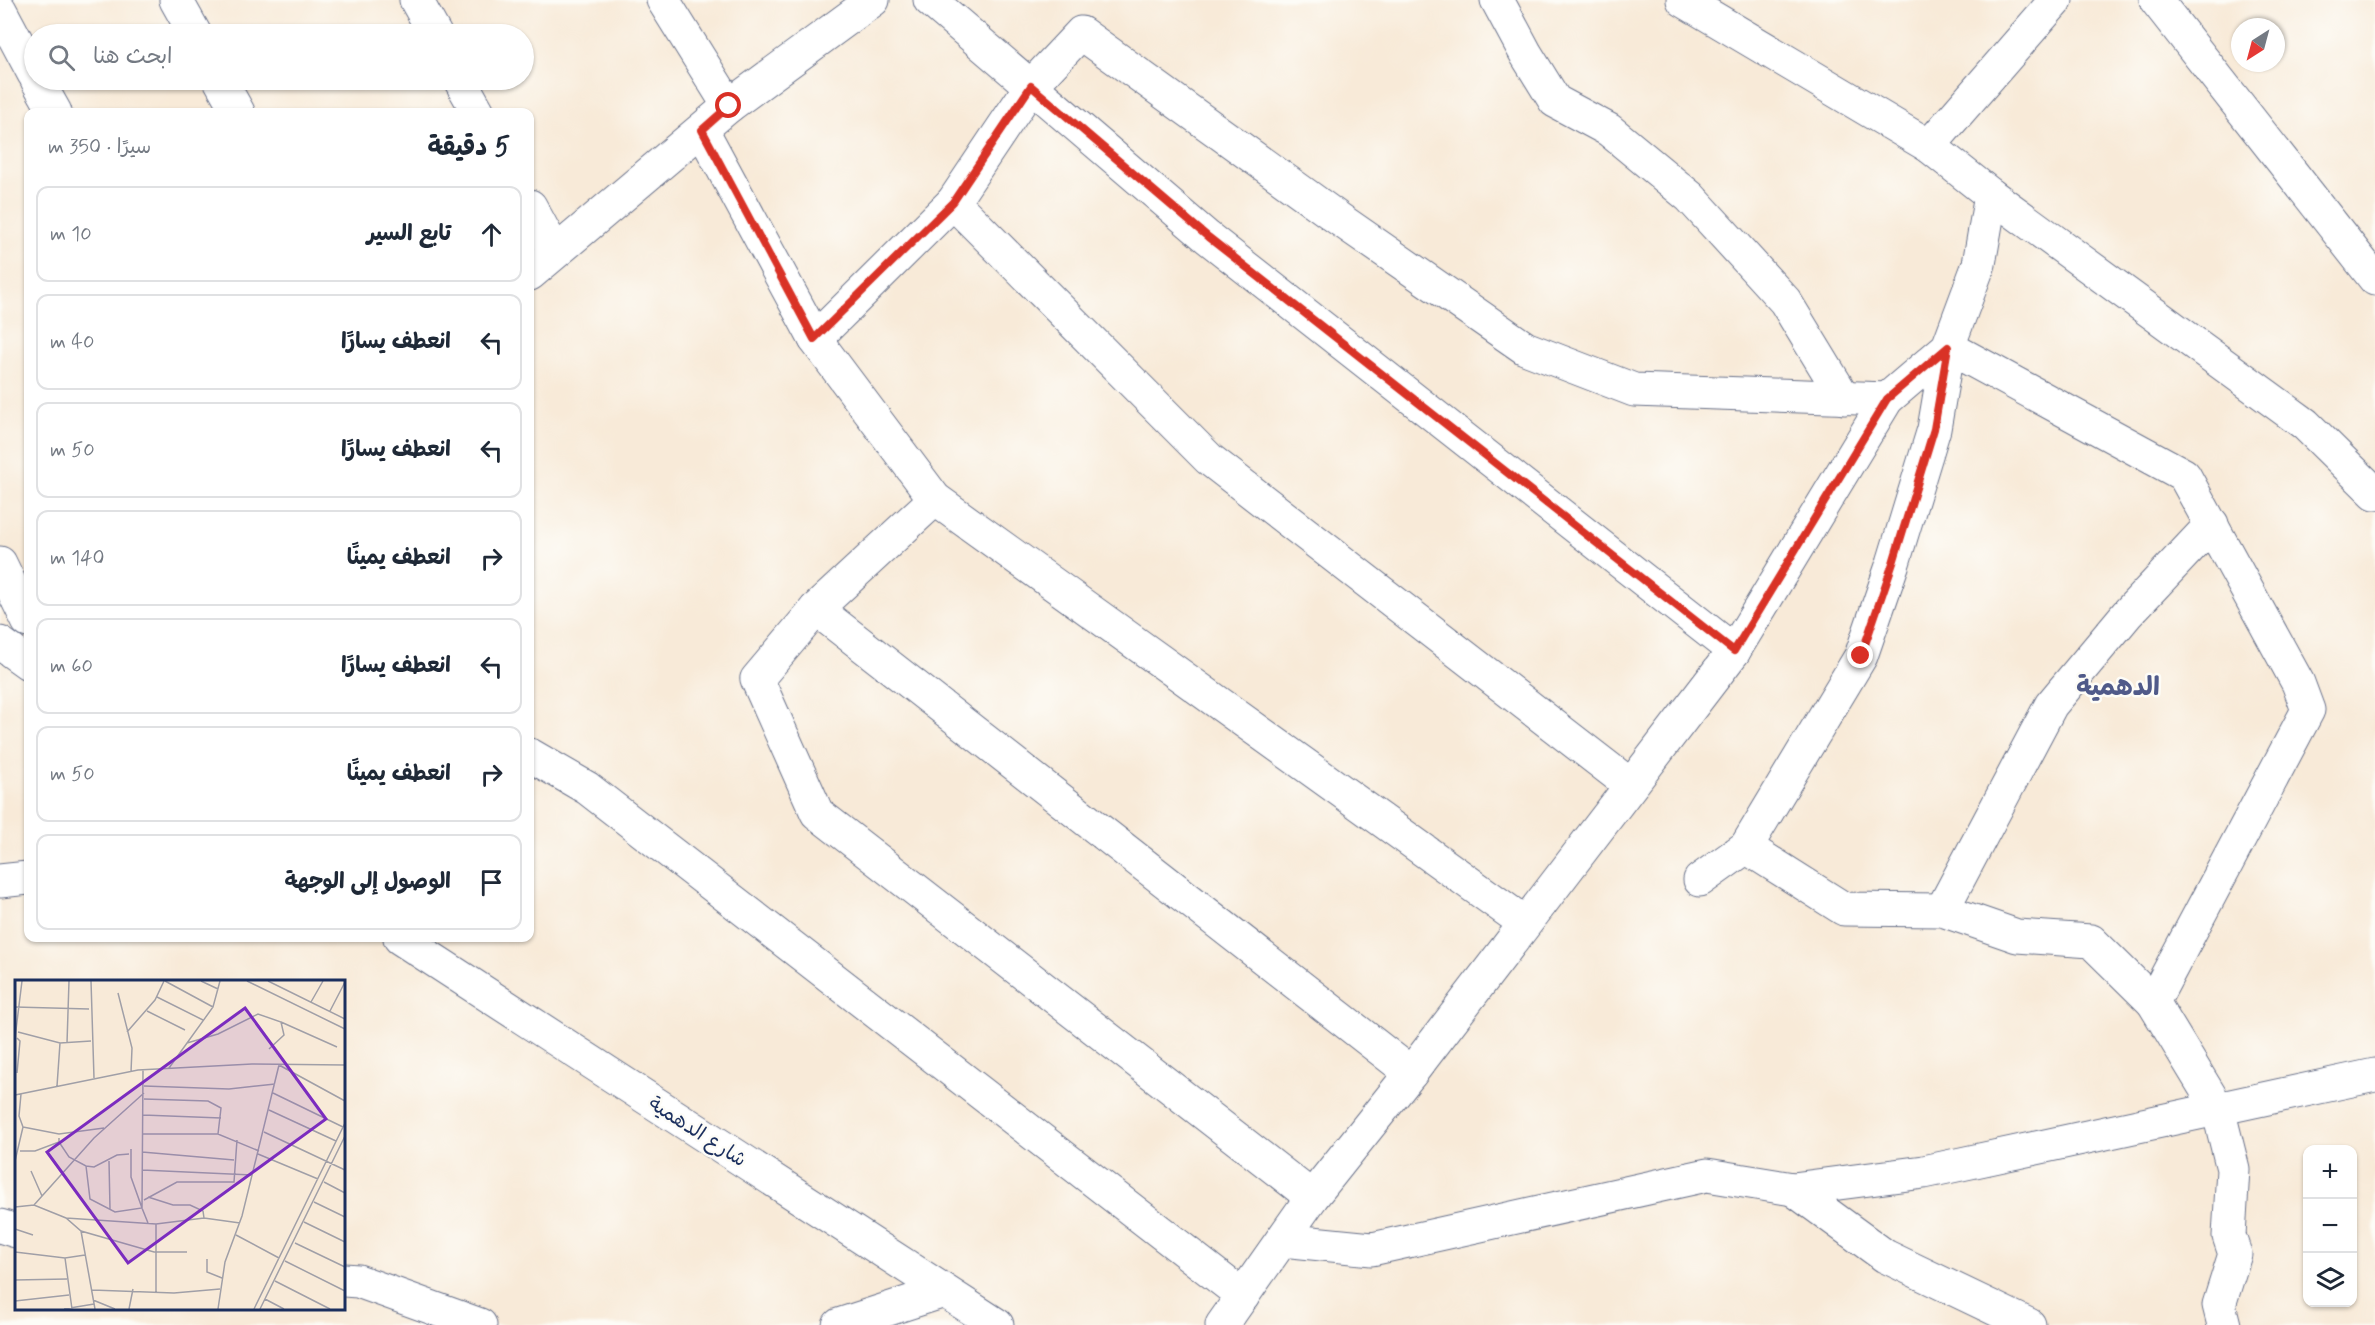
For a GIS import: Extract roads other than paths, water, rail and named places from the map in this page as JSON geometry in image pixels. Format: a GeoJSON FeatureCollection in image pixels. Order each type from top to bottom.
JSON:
{"type":"FeatureCollection","features":[{"type":"Feature","properties":{"kind":"street"},"geometry":{"type":"LineString","coordinates":[[176,0],[189,24]]}},
{"type":"Feature","properties":{"kind":"street"},"geometry":{"type":"LineString","coordinates":[[416,0],[429,24]]}},
{"type":"Feature","properties":{"kind":"street"},"geometry":{"type":"LineString","coordinates":[[663,0],[729,106]]}},
{"type":"Feature","properties":{"kind":"street"},"geometry":{"type":"LineString","coordinates":[[534,270],[729,106],[873,0]]}},
{"type":"Feature","properties":{"kind":"street"},"geometry":{"type":"LineString","coordinates":[[930,0],[1208,237],[1734,651]]}},
{"type":"Feature","properties":{"kind":"street"},"geometry":{"type":"LineString","coordinates":[[1497,0],[1526,54],[1555,100],[1609,129],[1690,197],[1785,301],[1844,398]]}},
{"type":"Feature","properties":{"kind":"street"},"geometry":{"type":"LineString","coordinates":[[1683,0],[1929,146],[1991,195],[2305,424],[2375,493]]}},
{"type":"Feature","properties":{"kind":"street"},"geometry":{"type":"LineString","coordinates":[[1929,146],[2056,0]]}},
{"type":"Feature","properties":{"kind":"street"},"geometry":{"type":"LineString","coordinates":[[2156,0],[2375,279]]}},
{"type":"Feature","properties":{"kind":"street"},"geometry":{"type":"LineString","coordinates":[[0,10],[24,56]]}},
{"type":"Feature","properties":{"kind":"street"},"geometry":{"type":"LineString","coordinates":[[814,339],[953,202],[1031,86],[1081,33],[1339,219],[1525,348],[1634,390],[1887,399]]}},
{"type":"Feature","properties":{"kind":"street"},"geometry":{"type":"LineString","coordinates":[[43,90],[53,108]]}},
{"type":"Feature","properties":{"kind":"street"},"geometry":{"type":"LineString","coordinates":[[226,90],[236,108]]}},
{"type":"Feature","properties":{"kind":"street"},"geometry":{"type":"LineString","coordinates":[[466,90],[476,108]]}},
{"type":"Feature","properties":{"kind":"street"},"geometry":{"type":"LineString","coordinates":[[702,130],[814,339],[934,499],[1525,923]]}},
{"type":"Feature","properties":{"kind":"street"},"geometry":{"type":"LineString","coordinates":[[1700,880],[1746,847],[1861,656],[1893,563],[1934,429],[1948,347],[1979,264],[1991,195]]}},
{"type":"Feature","properties":{"kind":"street"},"geometry":{"type":"LineString","coordinates":[[953,202],[1209,459],[1629,784]]}},
{"type":"Feature","properties":{"kind":"street"},"geometry":{"type":"LineString","coordinates":[[534,213],[555,252]]}},
{"type":"Feature","properties":{"kind":"street"},"geometry":{"type":"LineString","coordinates":[[1222,1325],[1312,1197],[1411,1073],[1629,784],[1734,651],[1887,399],[1948,347]]}},
{"type":"Feature","properties":{"kind":"street"},"geometry":{"type":"LineString","coordinates":[[1948,347],[2184,475],[2298,683],[2308,710],[2153,1002]]}},
{"type":"Feature","properties":{"kind":"street"},"geometry":{"type":"LineString","coordinates":[[934,499],[816,609],[757,679],[817,813],[1312,1197]]}},
{"type":"Feature","properties":{"kind":"street"},"geometry":{"type":"LineString","coordinates":[[1942,910],[2051,705],[2127,614],[2212,524]]}},
{"type":"Feature","properties":{"kind":"street"},"geometry":{"type":"LineString","coordinates":[[0,562],[24,613]]}},
{"type":"Feature","properties":{"kind":"street"},"geometry":{"type":"LineString","coordinates":[[816,609],[1411,1073]]}},
{"type":"Feature","properties":{"kind":"street"},"geometry":{"type":"LineString","coordinates":[[0,643],[24,660]]}},
{"type":"Feature","properties":{"kind":"street"},"geometry":{"type":"LineString","coordinates":[[534,757],[587,788],[1243,1296]]}},
{"type":"Feature","properties":{"kind":"street"},"geometry":{"type":"LineString","coordinates":[[1746,847],[1844,909],[1942,910],[2017,936],[2091,941],[2153,1002],[2218,1108],[2233,1169],[2229,1236],[2235,1254],[2219,1305],[2224,1325]]}},
{"type":"Feature","properties":{"kind":"street"},"geometry":{"type":"LineString","coordinates":[[0,880],[24,878]]}},
{"type":"Feature","properties":{"kind":"street","name":"شارع الدهمية"},"geometry":{"type":"LineString","coordinates":[[406,942],[997,1325]]}},
{"type":"Feature","properties":{"kind":"street"},"geometry":{"type":"LineString","coordinates":[[1282,1240],[1372,1249],[1707,1174],[1792,1189],[1924,1172],[2375,1076]]}},
{"type":"Feature","properties":{"kind":"street"},"geometry":{"type":"LineString","coordinates":[[1792,1189],[1885,1256],[2030,1325]]}},
{"type":"Feature","properties":{"kind":"street"},"geometry":{"type":"LineString","coordinates":[[0,1226],[15,1231]]}},
{"type":"Feature","properties":{"kind":"street"},"geometry":{"type":"LineString","coordinates":[[345,1280],[358,1281],[480,1325]]}},
{"type":"Feature","properties":{"kind":"street"},"geometry":{"type":"LineString","coordinates":[[839,1325],[944,1291]]}},
{"type":"Feature","properties":{"kind":"district","name":"الدهمية"},"geometry":{"type":"Point","coordinates":[2118,686]}}]}
